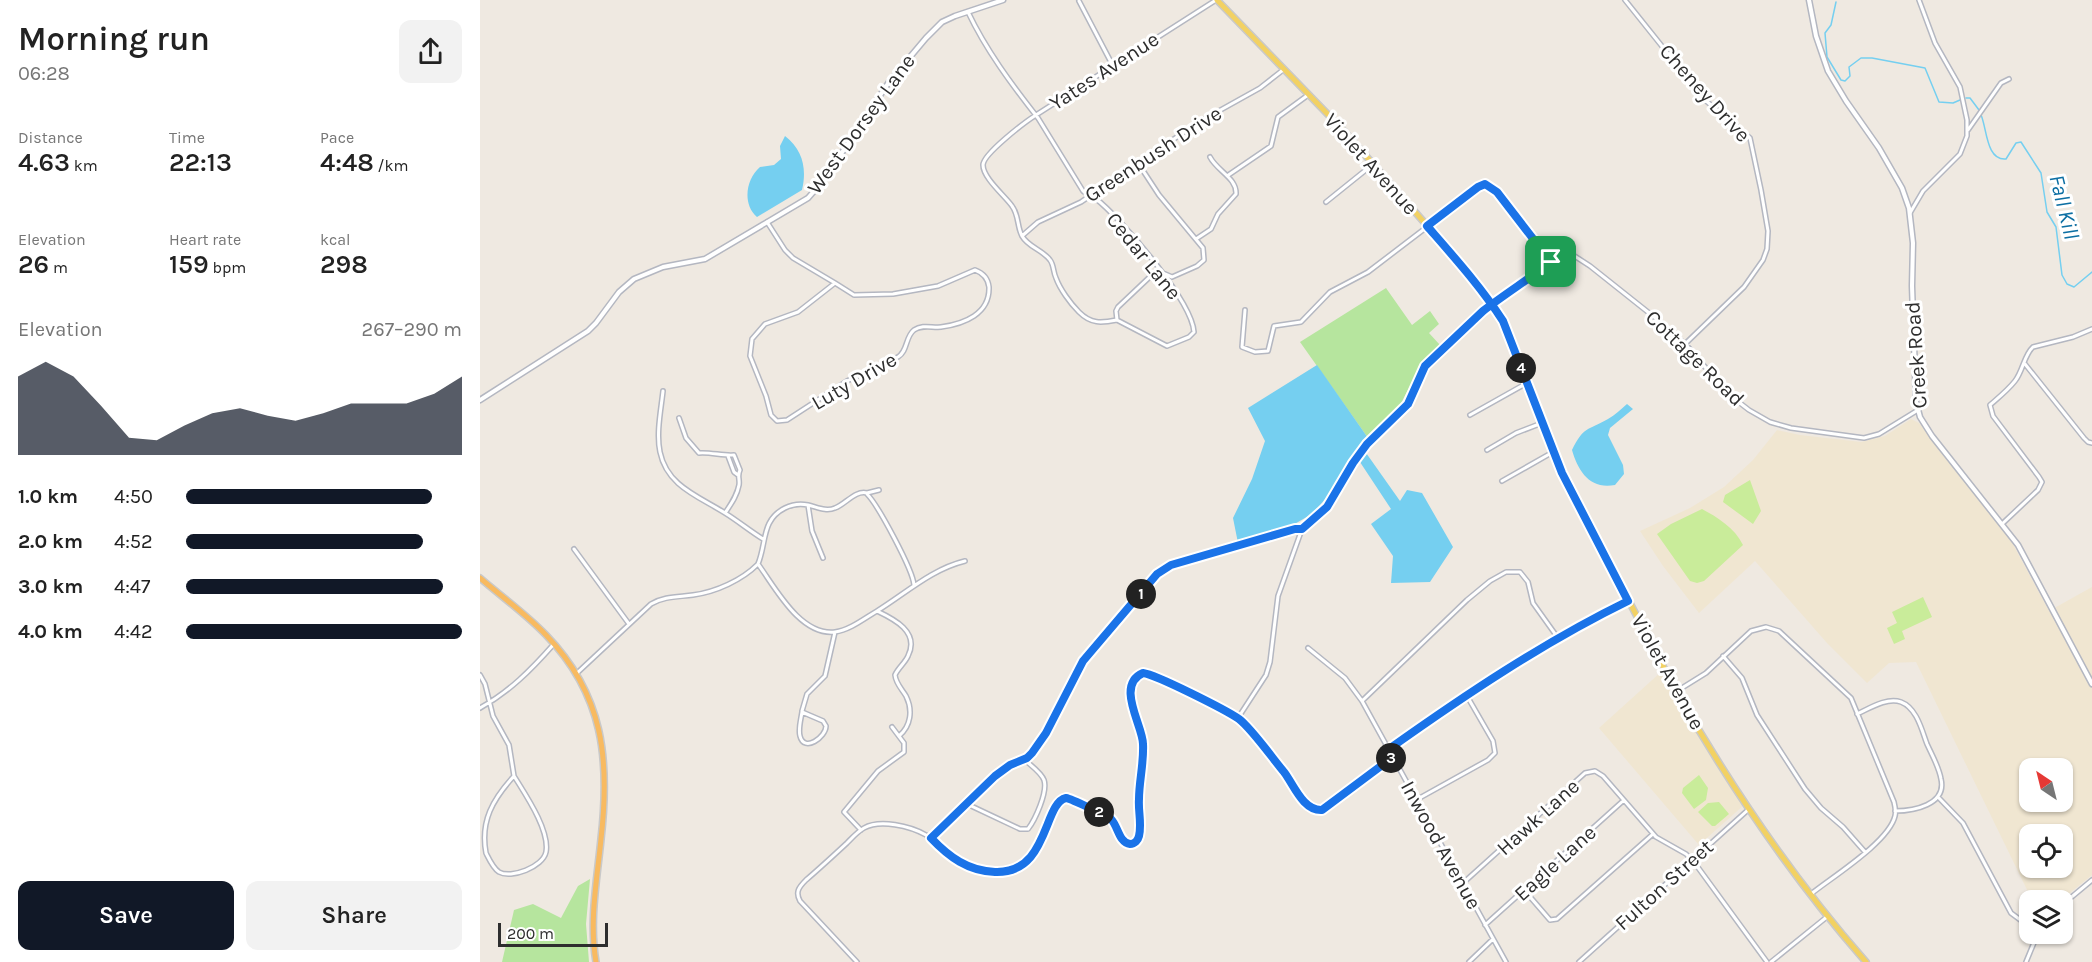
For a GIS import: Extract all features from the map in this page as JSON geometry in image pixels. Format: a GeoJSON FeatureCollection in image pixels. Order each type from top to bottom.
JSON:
{"type":"FeatureCollection","features":[{"type":"Feature","properties":{"kind":"highway"},"geometry":{"type":"LineString","coordinates":[[480,578],[554,644],[576,674],[594,711],[604,751],[606,791],[593,924],[596,962]]}},
{"type":"Feature","properties":{"kind":"main road","name":"Violet Avenue"},"geometry":{"type":"LineString","coordinates":[[1216,0],[1344,131],[1473,279],[1492,304],[1505,327],[1553,452],[1571,491],[1676,691],[1750,808],[1811,894],[1866,962]]}},
{"type":"Feature","properties":{"kind":"street","name":"West Dorsey Lane"},"geometry":{"type":"LineString","coordinates":[[480,400],[588,331],[623,288],[634,279],[663,267],[705,259],[814,193],[889,82],[912,53],[942,22],[1003,0]]}},
{"type":"Feature","properties":{"kind":"street","name":"Yates Avenue"},"geometry":{"type":"LineString","coordinates":[[968,12],[1002,69],[1036,115],[1216,0]]}},
{"type":"Feature","properties":{"kind":"street","name":"Cheney Drive"},"geometry":{"type":"LineString","coordinates":[[1625,0],[1706,100],[1750,138],[1761,190],[1768,231],[1767,249],[1763,260],[1744,287],[1685,344]]}},
{"type":"Feature","properties":{"kind":"street","name":"Creek Road"},"geometry":{"type":"LineString","coordinates":[[1809,0],[1816,36],[1828,71],[1846,102],[1879,148],[1902,188],[1910,213],[1918,410],[1922,421],[2025,557],[2092,684]]}},
{"type":"Feature","properties":{"kind":"street"},"geometry":{"type":"LineString","coordinates":[[1910,213],[1923,191],[1960,154],[1966,143],[1967,131],[1962,93],[1935,44],[1919,0]]}},
{"type":"Feature","properties":{"kind":"street"},"geometry":{"type":"LineString","coordinates":[[1079,1],[1113,66]]}},
{"type":"Feature","properties":{"kind":"street","name":"Greenbush Drive"},"geometry":{"type":"LineString","coordinates":[[1022,236],[1038,222],[1090,195],[1199,122],[1260,88],[1283,69]]}},
{"type":"Feature","properties":{"kind":"street"},"geometry":{"type":"LineString","coordinates":[[1967,131],[2001,83],[2009,79]]}},
{"type":"Feature","properties":{"kind":"street"},"geometry":{"type":"LineString","coordinates":[[1227,176],[1271,146],[1278,117],[1308,95]]}},
{"type":"Feature","properties":{"kind":"street"},"geometry":{"type":"LineString","coordinates":[[1036,115],[987,157],[984,162],[985,172],[1015,209],[1022,236],[1050,260],[1055,277],[1078,311],[1095,322],[1117,320],[1118,307],[1155,272],[1158,271],[1165,276],[1172,277],[1202,264],[1204,260],[1205,253],[1196,239],[1159,195],[1138,163]]}},
{"type":"Feature","properties":{"kind":"street","name":"Cedar Lane"},"geometry":{"type":"LineString","coordinates":[[1036,115],[1083,191],[1113,216],[1165,276],[1185,307],[1193,325],[1192,335],[1171,345],[1164,345],[1117,320]]}},
{"type":"Feature","properties":{"kind":"street"},"geometry":{"type":"LineString","coordinates":[[1196,239],[1211,229],[1218,214],[1234,198],[1236,187],[1210,157]]}},
{"type":"Feature","properties":{"kind":"street"},"geometry":{"type":"LineString","coordinates":[[1326,202],[1373,163]]}},
{"type":"Feature","properties":{"kind":"street"},"geometry":{"type":"LineString","coordinates":[[1245,310],[1242,347],[1255,352],[1265,352],[1269,349],[1274,326],[1301,322],[1330,292],[1368,272],[1478,187],[1485,184],[1497,192],[1551,262]]}},
{"type":"Feature","properties":{"kind":"street","name":"Luty Drive"},"geometry":{"type":"LineString","coordinates":[[767,222],[785,250],[793,258],[835,283],[854,295],[893,294],[938,286],[975,270],[984,276],[989,289],[979,314],[961,323],[939,327],[920,327],[914,330],[902,355],[846,381],[787,420],[777,421],[770,412],[750,356],[752,339],[765,324],[798,312],[835,283]]}},
{"type":"Feature","properties":{"kind":"street","name":"Cottage Road"},"geometry":{"type":"LineString","coordinates":[[1302,529],[1327,507],[1367,444],[1408,404],[1425,366],[1483,311],[1551,262],[1565,255],[1579,258],[1663,324],[1685,344],[1731,397],[1762,418],[1779,425],[1864,438],[1882,432],[1918,410]]}},
{"type":"Feature","properties":{"kind":"street"},"geometry":{"type":"LineString","coordinates":[[2002,524],[2024,506],[2041,485],[2039,477],[1993,416],[1990,408],[2014,382],[2025,364],[2028,352],[2035,346],[2073,338],[2092,330]]}},
{"type":"Feature","properties":{"kind":"street"},"geometry":{"type":"LineString","coordinates":[[2025,364],[2084,438],[2092,443]]}},
{"type":"Feature","properties":{"kind":"street"},"geometry":{"type":"LineString","coordinates":[[1470,415],[1527,383]]}},
{"type":"Feature","properties":{"kind":"street"},"geometry":{"type":"LineString","coordinates":[[663,391],[659,446],[667,471],[683,489],[725,513],[763,539]]}},
{"type":"Feature","properties":{"kind":"street"},"geometry":{"type":"LineString","coordinates":[[679,418],[686,438],[699,453],[734,455],[740,470],[738,475],[740,483],[736,496],[725,513]]}},
{"type":"Feature","properties":{"kind":"street"},"geometry":{"type":"LineString","coordinates":[[1487,450],[1542,423]]}},
{"type":"Feature","properties":{"kind":"street"},"geometry":{"type":"LineString","coordinates":[[1503,481],[1553,452]]}},
{"type":"Feature","properties":{"kind":"street"},"geometry":{"type":"LineString","coordinates":[[728,456],[734,472],[738,475]]}},
{"type":"Feature","properties":{"kind":"street"},"geometry":{"type":"LineString","coordinates":[[576,674],[656,601],[705,593],[736,580],[758,564],[770,520],[780,511],[793,505],[808,505],[830,510],[858,494],[879,490]]}},
{"type":"Feature","properties":{"kind":"street"},"geometry":{"type":"LineString","coordinates":[[867,493],[906,563],[914,585]]}},
{"type":"Feature","properties":{"kind":"street"},"geometry":{"type":"LineString","coordinates":[[808,505],[812,531],[824,558]]}},
{"type":"Feature","properties":{"kind":"street"},"geometry":{"type":"LineString","coordinates":[[931,838],[1003,770],[1032,753],[1043,738],[1083,661],[1157,574],[1171,565],[1295,529],[1302,529],[1278,596],[1270,662],[1266,675],[1238,718]]}},
{"type":"Feature","properties":{"kind":"street"},"geometry":{"type":"LineString","coordinates":[[574,549],[629,624]]}},
{"type":"Feature","properties":{"kind":"street"},"geometry":{"type":"LineString","coordinates":[[758,564],[787,605],[800,618],[816,628],[835,632],[877,611],[903,595],[914,585],[950,565],[965,561]]}},
{"type":"Feature","properties":{"kind":"street"},"geometry":{"type":"LineString","coordinates":[[1362,701],[1467,600],[1490,580],[1506,572],[1520,572],[1526,577],[1533,603],[1558,638]]}},
{"type":"Feature","properties":{"kind":"street"},"geometry":{"type":"LineString","coordinates":[[1389,749],[1558,638],[1628,601]]}},
{"type":"Feature","properties":{"kind":"street"},"geometry":{"type":"LineString","coordinates":[[877,611],[902,625],[911,644],[908,657],[895,675],[907,700],[909,722],[899,736]]}},
{"type":"Feature","properties":{"kind":"street"},"geometry":{"type":"LineString","coordinates":[[1676,691],[1699,678],[1743,637],[1758,628],[1766,627],[1779,631],[1792,641],[1818,669],[1847,694],[1894,802],[1895,812],[1887,832],[1811,894]]}},
{"type":"Feature","properties":{"kind":"street"},"geometry":{"type":"LineString","coordinates":[[802,712],[823,721],[826,726],[825,733],[814,742],[803,741],[800,736],[802,712],[807,694],[825,676],[835,632]]}},
{"type":"Feature","properties":{"kind":"street"},"geometry":{"type":"LineString","coordinates":[[480,708],[525,676],[554,644]]}},
{"type":"Feature","properties":{"kind":"street","name":"Inwood Avenue"},"geometry":{"type":"LineString","coordinates":[[1308,648],[1345,678],[1362,701],[1506,962]]}},
{"type":"Feature","properties":{"kind":"street"},"geometry":{"type":"LineString","coordinates":[[1723,656],[1742,678],[1757,715],[1805,789],[1865,852]]}},
{"type":"Feature","properties":{"kind":"street"},"geometry":{"type":"LineString","coordinates":[[857,962],[800,901],[797,894],[803,883],[861,830],[871,825],[883,824],[913,830],[931,838],[949,856],[965,865],[990,872],[1010,871],[1031,856],[1044,835],[1056,804],[1066,798],[1106,815],[1114,823],[1123,840],[1133,844],[1139,839],[1138,801],[1143,745],[1131,703],[1132,688],[1136,677],[1143,673],[1238,718],[1284,772],[1303,800],[1315,810],[1327,807],[1393,757]]}},
{"type":"Feature","properties":{"kind":"street"},"geometry":{"type":"LineString","coordinates":[[480,675],[484,681],[493,716],[509,745],[514,776],[538,820],[546,844],[546,853],[536,865],[523,871],[507,874],[499,872],[490,861],[482,843],[480,830],[493,800],[514,776]]}},
{"type":"Feature","properties":{"kind":"street"},"geometry":{"type":"LineString","coordinates":[[1416,800],[1488,760],[1495,753],[1493,741],[1467,696]]}},
{"type":"Feature","properties":{"kind":"street"},"geometry":{"type":"LineString","coordinates":[[1857,714],[1891,701],[1904,703],[1912,710],[1941,779],[1942,785],[1938,797],[1933,802],[1922,807],[1895,812]]}},
{"type":"Feature","properties":{"kind":"street"},"geometry":{"type":"LineString","coordinates":[[861,830],[844,812],[878,771],[904,752],[904,745],[892,727]]}},
{"type":"Feature","properties":{"kind":"street"},"geometry":{"type":"LineString","coordinates":[[967,804],[1020,829],[1028,829],[1036,816],[1044,784],[1043,778],[1024,759]]}},
{"type":"Feature","properties":{"kind":"street","name":"Hawk Lane"},"geometry":{"type":"LineString","coordinates":[[1462,884],[1589,771],[1599,772],[1653,834],[1692,860]]}},
{"type":"Feature","properties":{"kind":"street"},"geometry":{"type":"LineString","coordinates":[[1938,797],[1957,814],[2011,913],[2019,919]]}},
{"type":"Feature","properties":{"kind":"street","name":"Eagle Lane"},"geometry":{"type":"LineString","coordinates":[[1485,925],[1624,800]]}},
{"type":"Feature","properties":{"kind":"street","name":"Fulton Street"},"geometry":{"type":"LineString","coordinates":[[1579,962],[1750,808]]}},
{"type":"Feature","properties":{"kind":"street"},"geometry":{"type":"LineString","coordinates":[[1525,891],[1545,916],[1550,920],[1557,919],[1653,834]]}},
{"type":"Feature","properties":{"kind":"street"},"geometry":{"type":"LineString","coordinates":[[1692,860],[1769,962],[1828,916]]}},
{"type":"Feature","properties":{"kind":"street"},"geometry":{"type":"LineString","coordinates":[[2073,896],[2092,880]]}},
{"type":"Feature","properties":{"kind":"street"},"geometry":{"type":"LineString","coordinates":[[1469,962],[1493,939]]}},
{"type":"Feature","properties":{"kind":"street"},"geometry":{"type":"LineString","coordinates":[[2026,962],[2033,944]]}},
{"type":"Feature","properties":{"kind":"shaded area"},"geometry":{"type":"Polygon","coordinates":[[[1911,419],[1919,423],[2009,537],[2049,611],[2092,587],[2092,875],[2073,890],[2027,890],[2021,878],[2073,878],[2073,824],[2019,824],[2019,873],[1916,662],[1889,663],[1867,683],[1827,643],[1755,561],[1699,613],[1640,531],[1690,508],[1724,487],[1753,460],[1777,430],[1861,442],[1885,436],[1911,419]]]}},
{"type":"Feature","properties":{"kind":"shaded area"},"geometry":{"type":"Polygon","coordinates":[[[1661,672],[1744,805],[1699,845],[1599,728],[1661,672]]]}},
{"type":"Feature","properties":{"kind":"green space"},"geometry":{"type":"Polygon","coordinates":[[[1386,288],[1412,325],[1430,311],[1439,324],[1429,333],[1440,345],[1421,365],[1398,409],[1368,438],[1300,342],[1386,288]]]}},
{"type":"Feature","properties":{"kind":"green space"},"geometry":{"type":"Polygon","coordinates":[[[1750,480],[1761,511],[1753,524],[1723,502],[1725,495],[1750,480]]]}},
{"type":"Feature","properties":{"kind":"green space"},"geometry":{"type":"Polygon","coordinates":[[[1702,509],[1730,528],[1743,545],[1704,581],[1697,583],[1690,581],[1657,534],[1671,524],[1702,509]]]}},
{"type":"Feature","properties":{"kind":"green space"},"geometry":{"type":"Polygon","coordinates":[[[1923,597],[1932,617],[1902,631],[1905,639],[1894,644],[1887,628],[1897,623],[1892,612],[1923,597]]]}},
{"type":"Feature","properties":{"kind":"green space"},"geometry":{"type":"Polygon","coordinates":[[[1699,775],[1708,788],[1706,800],[1694,809],[1682,793],[1683,788],[1699,775]]]}},
{"type":"Feature","properties":{"kind":"green space"},"geometry":{"type":"Polygon","coordinates":[[[1719,802],[1729,814],[1712,826],[1698,812],[1708,803],[1719,802]]]}},
{"type":"Feature","properties":{"kind":"green space"},"geometry":{"type":"Polygon","coordinates":[[[590,879],[586,924],[589,962],[502,962],[514,910],[533,904],[561,918],[578,886],[590,879]]]}},
{"type":"Feature","properties":{"kind":"water"},"geometry":{"type":"Polygon","coordinates":[[[785,136],[796,147],[802,160],[804,175],[802,190],[757,217],[749,205],[749,185],[760,167],[774,165],[781,159],[780,146],[785,136]]]}},
{"type":"Feature","properties":{"kind":"water"},"geometry":{"type":"Polygon","coordinates":[[[1317,365],[1368,438],[1344,468],[1328,496],[1312,514],[1291,526],[1238,543],[1233,518],[1252,479],[1265,441],[1248,408],[1317,365]]]}},
{"type":"Feature","properties":{"kind":"water"},"geometry":{"type":"Polygon","coordinates":[[[1627,404],[1633,409],[1610,428],[1608,435],[1623,465],[1624,474],[1615,485],[1599,485],[1592,482],[1582,472],[1572,450],[1583,433],[1611,417],[1627,404]]]}},
{"type":"Feature","properties":{"kind":"water"},"geometry":{"type":"Polygon","coordinates":[[[1364,450],[1400,501],[1407,490],[1422,493],[1453,547],[1430,582],[1391,583],[1393,556],[1371,524],[1391,509],[1358,459],[1364,450]]]}},
{"type":"Feature","properties":{"kind":"waterway","name":"Fall Kill"},"geometry":{"type":"LineString","coordinates":[[1836,2],[1831,25],[1825,33],[1827,57],[1841,80],[1845,81],[1850,76],[1849,67],[1861,58],[1872,58],[1925,68],[1939,102],[1953,103],[1960,100]]}},
{"type":"Feature","properties":{"kind":"waterway","name":"Fall Kill"},"geometry":{"type":"LineString","coordinates":[[1966,98],[1970,98],[1979,110]]}},
{"type":"Feature","properties":{"kind":"waterway","name":"Fall Kill"},"geometry":{"type":"LineString","coordinates":[[1981,115],[1988,143],[1994,155],[2006,159],[2016,143],[2021,142],[2041,173],[2047,212],[2056,227],[2062,275],[2067,284],[2074,287],[2092,272]]}},
{"type":"Feature","properties":{"kind":"route"},"geometry":{"type":"LineString","coordinates":[[1551,262],[1497,192],[1485,184],[1465,196],[1427,226],[1473,279],[1492,304],[1503,321],[1562,473],[1628,601],[1575,628],[1430,720],[1389,749],[1393,757],[1322,810],[1315,810],[1307,804],[1284,772],[1238,718],[1158,678],[1143,673],[1135,680],[1131,698],[1143,745],[1138,801],[1140,833],[1135,843],[1125,842],[1112,820],[1106,815],[1066,798],[1056,804],[1044,835],[1031,856],[1015,869],[990,872],[976,869],[956,861],[944,852],[931,838],[995,776],[1032,753],[1046,733],[1083,661],[1157,574],[1171,565],[1295,529],[1302,529],[1327,507],[1367,444],[1408,404],[1417,380],[1430,359],[1483,311],[1492,304],[1516,289],[1551,262]]}}]}
